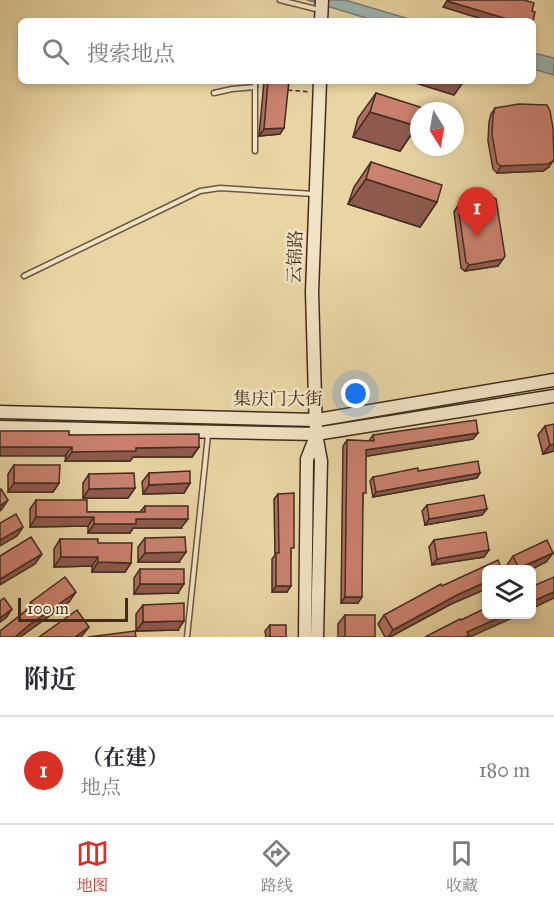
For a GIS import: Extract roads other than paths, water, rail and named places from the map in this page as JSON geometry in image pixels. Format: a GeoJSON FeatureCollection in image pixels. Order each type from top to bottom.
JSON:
{"type":"FeatureCollection","features":[{"type":"Feature","properties":{"kind":"main road","name":"云锦路"},"geometry":{"type":"LineString","coordinates":[[317,637],[321,461],[316,434],[312,292],[320,87]]}},
{"type":"Feature","properties":{"kind":"main road","name":"集庆门大街"},"geometry":{"type":"LineString","coordinates":[[0,412],[317,420],[554,380]]}},
{"type":"Feature","properties":{"kind":"main road","name":"集庆门大街"},"geometry":{"type":"LineString","coordinates":[[0,427],[316,434],[554,396]]}},
{"type":"Feature","properties":{"kind":"main road","name":"云锦路"},"geometry":{"type":"LineString","coordinates":[[305,637],[307,459],[316,434]]}},
{"type":"Feature","properties":{"kind":"lane"},"geometry":{"type":"LineString","coordinates":[[280,0],[321,10]]}},
{"type":"Feature","properties":{"kind":"lane"},"geometry":{"type":"LineString","coordinates":[[214,93],[255,87],[255,151]]}},
{"type":"Feature","properties":{"kind":"lane"},"geometry":{"type":"LineString","coordinates":[[24,276],[200,191],[220,188],[315,194]]}},
{"type":"Feature","properties":{"kind":"lane"},"geometry":{"type":"LineString","coordinates":[[188,637],[209,432]]}},
{"type":"Feature","properties":{"kind":"water"},"geometry":{"type":"Polygon","coordinates":[[[307,0],[345,0],[406,18],[366,18],[307,0]]]}},
{"type":"Feature","properties":{"kind":"water"},"geometry":{"type":"Polygon","coordinates":[[[536,54],[554,58],[554,75],[536,70],[536,54]]]}},
{"type":"Feature","properties":{"kind":"place","name":"（在建）"},"geometry":{"type":"Point","coordinates":[477,237]}}]}
